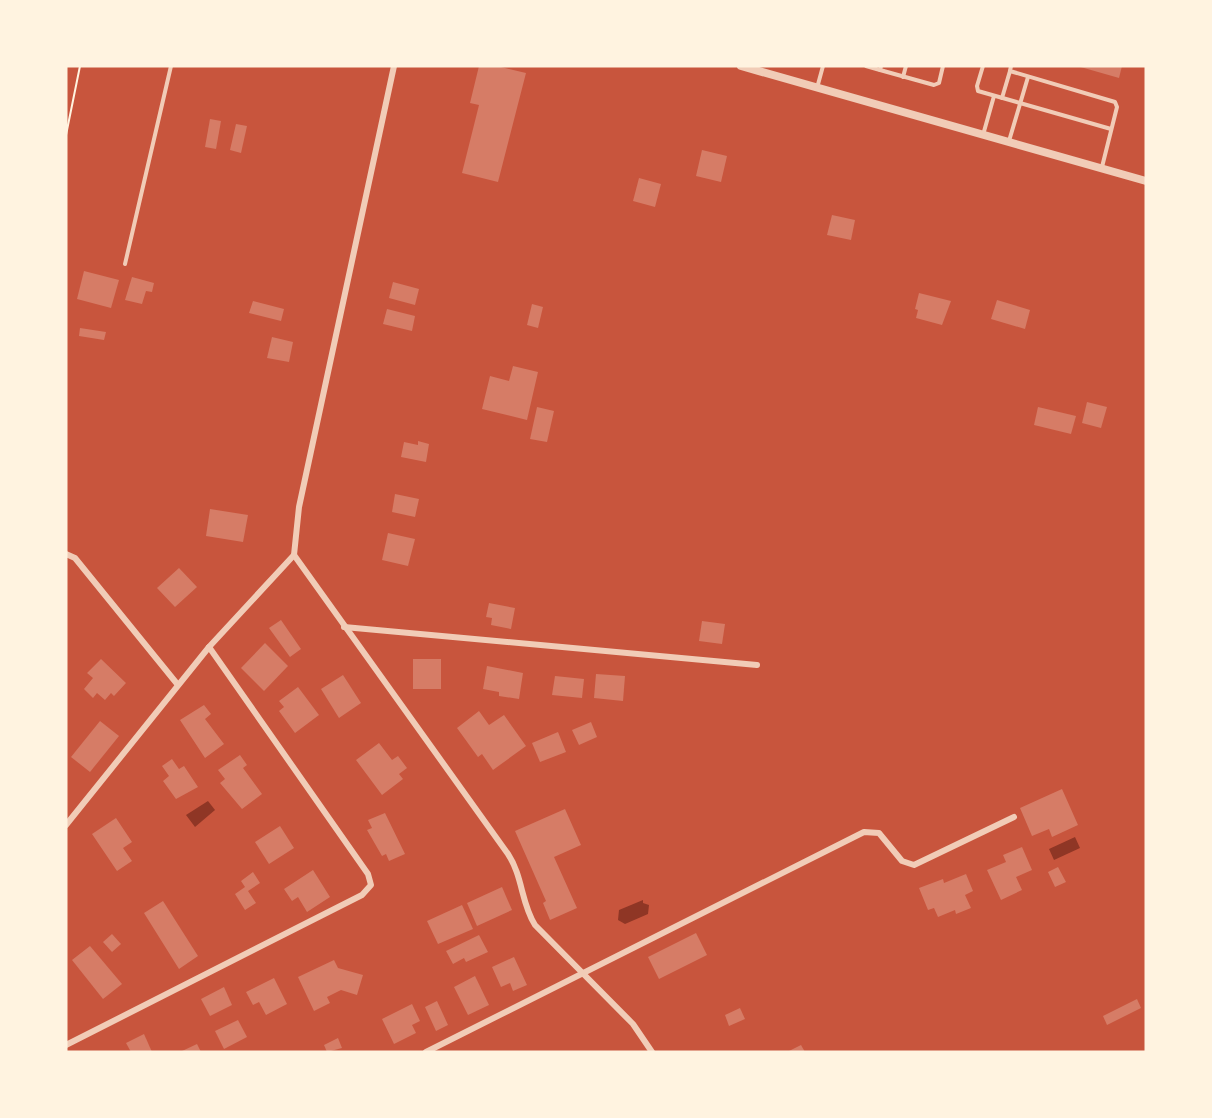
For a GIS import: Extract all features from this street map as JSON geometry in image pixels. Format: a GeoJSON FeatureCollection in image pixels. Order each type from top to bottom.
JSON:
{"type":"FeatureCollection","features":[{"type":"Feature","properties":{"kind":"street"},"geometry":{"type":"LineString","coordinates":[[66,825],[209,647],[294,555],[299,507],[394,66]]}},
{"type":"Feature","properties":{"kind":"street"},"geometry":{"type":"LineString","coordinates":[[741,66],[1146,181]]}},
{"type":"Feature","properties":{"kind":"street"},"geometry":{"type":"LineString","coordinates":[[66,554],[75,558],[178,685]]}},
{"type":"Feature","properties":{"kind":"street"},"geometry":{"type":"LineString","coordinates":[[294,555],[511,859],[520,877],[527,908],[535,926],[638,1028],[652,1052]]}},
{"type":"Feature","properties":{"kind":"street"},"geometry":{"type":"LineString","coordinates":[[344,627],[757,665]]}},
{"type":"Feature","properties":{"kind":"street"},"geometry":{"type":"LineString","coordinates":[[66,1045],[362,895],[370,885],[368,874],[209,647]]}},
{"type":"Feature","properties":{"kind":"street"},"geometry":{"type":"LineString","coordinates":[[426,1052],[864,832],[879,832],[902,861],[914,865],[1014,817]]}},
{"type":"Feature","properties":{"kind":"lane"},"geometry":{"type":"LineString","coordinates":[[125,264],[171,66]]}},
{"type":"Feature","properties":{"kind":"lane"},"geometry":{"type":"LineString","coordinates":[[817,88],[823,66]]}},
{"type":"Feature","properties":{"kind":"lane"},"geometry":{"type":"LineString","coordinates":[[866,66],[881,68],[903,77],[937,85],[943,66]]}},
{"type":"Feature","properties":{"kind":"lane"},"geometry":{"type":"LineString","coordinates":[[903,77],[906,66]]}},
{"type":"Feature","properties":{"kind":"lane"},"geometry":{"type":"LineString","coordinates":[[983,66],[976,88],[1020,104],[1111,129]]}},
{"type":"Feature","properties":{"kind":"lane"},"geometry":{"type":"LineString","coordinates":[[1002,98],[1010,69],[1028,77],[1115,102],[1117,107],[1101,168]]}},
{"type":"Feature","properties":{"kind":"lane"},"geometry":{"type":"LineString","coordinates":[[1009,142],[1028,77]]}},
{"type":"Feature","properties":{"kind":"lane"},"geometry":{"type":"LineString","coordinates":[[983,135],[994,96]]}},
{"type":"Feature","properties":{"kind":"path"},"geometry":{"type":"LineString","coordinates":[[66,135],[80,66]]}},
{"type":"Feature","properties":{"kind":"shaded area"},"geometry":{"type":"Polygon","coordinates":[[[208,801],[215,810],[195,827],[186,815],[208,801]]]}},
{"type":"Feature","properties":{"kind":"shaded area"},"geometry":{"type":"Polygon","coordinates":[[[1075,837],[1080,848],[1054,860],[1049,849],[1075,837]]]}},
{"type":"Feature","properties":{"kind":"shaded area"},"geometry":{"type":"Polygon","coordinates":[[[643,900],[643,903],[649,905],[648,914],[625,924],[618,920],[619,910],[643,900]]]}},
{"type":"Feature","properties":{"kind":"building"},"geometry":{"type":"Polygon","coordinates":[[[479,66],[497,66],[526,73],[498,182],[462,173],[479,105],[470,103],[479,66]]]}},
{"type":"Feature","properties":{"kind":"building"},"geometry":{"type":"Polygon","coordinates":[[[1077,66],[1122,66],[1119,78],[1077,66]]]}},
{"type":"Feature","properties":{"kind":"building"},"geometry":{"type":"Polygon","coordinates":[[[210,119],[221,121],[216,149],[205,147],[210,119]]]}},
{"type":"Feature","properties":{"kind":"building"},"geometry":{"type":"Polygon","coordinates":[[[236,124],[247,126],[241,153],[230,150],[236,124]]]}},
{"type":"Feature","properties":{"kind":"building"},"geometry":{"type":"Polygon","coordinates":[[[702,150],[727,156],[721,182],[696,176],[702,150]]]}},
{"type":"Feature","properties":{"kind":"building"},"geometry":{"type":"Polygon","coordinates":[[[639,178],[661,184],[655,207],[633,201],[639,178]]]}},
{"type":"Feature","properties":{"kind":"building"},"geometry":{"type":"Polygon","coordinates":[[[832,215],[855,220],[851,240],[827,235],[832,215]]]}},
{"type":"Feature","properties":{"kind":"building"},"geometry":{"type":"Polygon","coordinates":[[[84,271],[119,280],[111,308],[77,299],[84,271]]]}},
{"type":"Feature","properties":{"kind":"building"},"geometry":{"type":"Polygon","coordinates":[[[132,277],[154,283],[152,292],[146,291],[142,304],[125,300],[132,277]]]}},
{"type":"Feature","properties":{"kind":"building"},"geometry":{"type":"Polygon","coordinates":[[[393,282],[419,289],[415,305],[389,298],[393,282]]]}},
{"type":"Feature","properties":{"kind":"building"},"geometry":{"type":"Polygon","coordinates":[[[919,293],[951,301],[942,325],[916,318],[918,310],[915,309],[919,293]]]}},
{"type":"Feature","properties":{"kind":"building"},"geometry":{"type":"Polygon","coordinates":[[[997,300],[1030,310],[1025,329],[991,319],[997,300]]]}},
{"type":"Feature","properties":{"kind":"building"},"geometry":{"type":"Polygon","coordinates":[[[253,301],[284,309],[281,321],[249,313],[253,301]]]}},
{"type":"Feature","properties":{"kind":"building"},"geometry":{"type":"Polygon","coordinates":[[[532,304],[543,307],[538,328],[527,325],[532,304]]]}},
{"type":"Feature","properties":{"kind":"building"},"geometry":{"type":"Polygon","coordinates":[[[387,309],[415,316],[412,331],[383,324],[387,309]]]}},
{"type":"Feature","properties":{"kind":"building"},"geometry":{"type":"Polygon","coordinates":[[[80,328],[106,332],[104,340],[79,336],[80,328]]]}},
{"type":"Feature","properties":{"kind":"building"},"geometry":{"type":"Polygon","coordinates":[[[272,337],[293,342],[289,362],[267,358],[272,337]]]}},
{"type":"Feature","properties":{"kind":"building"},"geometry":{"type":"Polygon","coordinates":[[[513,366],[538,372],[527,420],[482,409],[490,376],[509,381],[513,366]]]}},
{"type":"Feature","properties":{"kind":"building"},"geometry":{"type":"Polygon","coordinates":[[[1087,402],[1107,407],[1101,428],[1082,423],[1087,402]]]}},
{"type":"Feature","properties":{"kind":"building"},"geometry":{"type":"Polygon","coordinates":[[[537,407],[554,411],[547,442],[530,439],[537,407]]]}},
{"type":"Feature","properties":{"kind":"building"},"geometry":{"type":"Polygon","coordinates":[[[1038,407],[1076,416],[1071,434],[1034,425],[1038,407]]]}},
{"type":"Feature","properties":{"kind":"building"},"geometry":{"type":"Polygon","coordinates":[[[418,441],[429,444],[426,462],[401,457],[404,442],[418,445],[418,441]]]}},
{"type":"Feature","properties":{"kind":"building"},"geometry":{"type":"Polygon","coordinates":[[[395,494],[419,499],[415,517],[392,512],[395,494]]]}},
{"type":"Feature","properties":{"kind":"building"},"geometry":{"type":"Polygon","coordinates":[[[210,509],[248,515],[243,542],[206,536],[210,509]]]}},
{"type":"Feature","properties":{"kind":"building"},"geometry":{"type":"Polygon","coordinates":[[[388,533],[415,539],[408,566],[382,560],[388,533]]]}},
{"type":"Feature","properties":{"kind":"building"},"geometry":{"type":"Polygon","coordinates":[[[179,568],[197,587],[175,607],[157,588],[179,568]]]}},
{"type":"Feature","properties":{"kind":"building"},"geometry":{"type":"Polygon","coordinates":[[[489,603],[515,608],[511,629],[491,625],[492,618],[486,617],[489,603]]]}},
{"type":"Feature","properties":{"kind":"building"},"geometry":{"type":"Polygon","coordinates":[[[281,620],[301,649],[290,657],[269,628],[281,620]]]}},
{"type":"Feature","properties":{"kind":"building"},"geometry":{"type":"Polygon","coordinates":[[[702,621],[725,624],[722,644],[699,641],[702,621]]]}},
{"type":"Feature","properties":{"kind":"building"},"geometry":{"type":"Polygon","coordinates":[[[265,643],[288,666],[264,691],[241,668],[265,643]]]}},
{"type":"Feature","properties":{"kind":"building"},"geometry":{"type":"Polygon","coordinates":[[[101,659],[126,683],[114,696],[111,693],[105,700],[97,693],[93,698],[84,689],[93,678],[87,673],[101,659]]]}},
{"type":"Feature","properties":{"kind":"building"},"geometry":{"type":"Polygon","coordinates":[[[413,659],[441,659],[441,689],[413,689],[413,659]]]}},
{"type":"Feature","properties":{"kind":"building"},"geometry":{"type":"Polygon","coordinates":[[[487,666],[523,673],[519,699],[499,696],[499,692],[483,689],[487,666]]]}},
{"type":"Feature","properties":{"kind":"building"},"geometry":{"type":"Polygon","coordinates":[[[596,674],[625,676],[623,701],[594,698],[596,674]]]}},
{"type":"Feature","properties":{"kind":"building"},"geometry":{"type":"Polygon","coordinates":[[[343,675],[361,703],[339,718],[321,689],[343,675]]]}},
{"type":"Feature","properties":{"kind":"building"},"geometry":{"type":"Polygon","coordinates":[[[555,676],[584,679],[582,698],[552,695],[555,676]]]}},
{"type":"Feature","properties":{"kind":"building"},"geometry":{"type":"Polygon","coordinates":[[[298,687],[319,715],[295,733],[279,711],[284,707],[279,701],[298,687]]]}},
{"type":"Feature","properties":{"kind":"building"},"geometry":{"type":"Polygon","coordinates":[[[204,705],[211,714],[205,719],[224,744],[205,758],[180,720],[204,705]]]}},
{"type":"Feature","properties":{"kind":"building"},"geometry":{"type":"Polygon","coordinates":[[[479,711],[489,725],[504,715],[526,746],[493,770],[482,754],[478,757],[457,728],[479,711]]]}},
{"type":"Feature","properties":{"kind":"building"},"geometry":{"type":"Polygon","coordinates":[[[100,721],[119,736],[90,772],[71,757],[100,721]]]}},
{"type":"Feature","properties":{"kind":"building"},"geometry":{"type":"Polygon","coordinates":[[[591,722],[597,737],[579,745],[572,730],[591,722]]]}},
{"type":"Feature","properties":{"kind":"building"},"geometry":{"type":"Polygon","coordinates":[[[558,732],[566,752],[540,762],[532,743],[558,732]]]}},
{"type":"Feature","properties":{"kind":"building"},"geometry":{"type":"Polygon","coordinates":[[[379,743],[392,760],[398,756],[407,768],[399,774],[403,779],[382,795],[356,760],[379,743]]]}},
{"type":"Feature","properties":{"kind":"building"},"geometry":{"type":"Polygon","coordinates":[[[240,755],[247,765],[243,768],[262,794],[242,809],[220,783],[225,779],[218,770],[240,755]]]}},
{"type":"Feature","properties":{"kind":"building"},"geometry":{"type":"Polygon","coordinates":[[[172,759],[179,769],[184,766],[198,787],[176,799],[163,781],[169,776],[162,766],[172,759]]]}},
{"type":"Feature","properties":{"kind":"building"},"geometry":{"type":"Polygon","coordinates":[[[1062,789],[1078,825],[1052,837],[1049,829],[1032,836],[1020,808],[1062,789]]]}},
{"type":"Feature","properties":{"kind":"building"},"geometry":{"type":"Polygon","coordinates":[[[565,809],[581,845],[554,857],[577,908],[550,920],[543,903],[546,901],[515,831],[565,809]]]}},
{"type":"Feature","properties":{"kind":"building"},"geometry":{"type":"Polygon","coordinates":[[[385,813],[405,854],[389,861],[386,854],[382,856],[367,830],[372,828],[368,820],[385,813]]]}},
{"type":"Feature","properties":{"kind":"building"},"geometry":{"type":"Polygon","coordinates":[[[116,818],[132,842],[123,848],[132,861],[117,871],[92,834],[116,818]]]}},
{"type":"Feature","properties":{"kind":"building"},"geometry":{"type":"Polygon","coordinates":[[[280,826],[294,848],[269,864],[255,842],[280,826]]]}},
{"type":"Feature","properties":{"kind":"building"},"geometry":{"type":"Polygon","coordinates":[[[1022,847],[1032,870],[1016,877],[1022,890],[1001,900],[987,870],[1006,862],[1003,855],[1022,847]]]}},
{"type":"Feature","properties":{"kind":"building"},"geometry":{"type":"Polygon","coordinates":[[[1058,867],[1066,882],[1055,887],[1048,872],[1058,867]]]}},
{"type":"Feature","properties":{"kind":"building"},"geometry":{"type":"Polygon","coordinates":[[[313,870],[330,897],[307,912],[298,897],[292,901],[284,889],[313,870]]]}},
{"type":"Feature","properties":{"kind":"building"},"geometry":{"type":"Polygon","coordinates":[[[253,872],[260,883],[248,891],[256,903],[245,910],[235,894],[245,887],[241,881],[253,872]]]}},
{"type":"Feature","properties":{"kind":"building"},"geometry":{"type":"Polygon","coordinates":[[[966,874],[973,891],[965,895],[971,908],[956,914],[955,910],[938,917],[934,908],[928,910],[919,888],[943,879],[944,883],[966,874]]]}},
{"type":"Feature","properties":{"kind":"building"},"geometry":{"type":"Polygon","coordinates":[[[502,887],[512,910],[477,926],[467,903],[502,887]]]}},
{"type":"Feature","properties":{"kind":"building"},"geometry":{"type":"Polygon","coordinates":[[[163,901],[198,956],[179,969],[144,913],[163,901]]]}},
{"type":"Feature","properties":{"kind":"building"},"geometry":{"type":"Polygon","coordinates":[[[462,905],[473,929],[438,944],[427,921],[462,905]]]}},
{"type":"Feature","properties":{"kind":"building"},"geometry":{"type":"Polygon","coordinates":[[[696,933],[707,955],[659,979],[648,957],[696,933]]]}},
{"type":"Feature","properties":{"kind":"building"},"geometry":{"type":"Polygon","coordinates":[[[112,934],[121,944],[112,952],[103,942],[112,934]]]}},
{"type":"Feature","properties":{"kind":"building"},"geometry":{"type":"Polygon","coordinates":[[[479,935],[488,952],[466,962],[464,958],[453,964],[446,951],[479,935]]]}},
{"type":"Feature","properties":{"kind":"building"},"geometry":{"type":"Polygon","coordinates":[[[90,946],[122,984],[103,999],[72,960],[90,946]]]}},
{"type":"Feature","properties":{"kind":"building"},"geometry":{"type":"Polygon","coordinates":[[[514,957],[527,985],[513,991],[510,983],[501,987],[492,967],[514,957]]]}},
{"type":"Feature","properties":{"kind":"building"},"geometry":{"type":"Polygon","coordinates":[[[334,960],[338,968],[363,975],[357,995],[341,990],[327,997],[330,1003],[314,1011],[298,977],[334,960]]]}},
{"type":"Feature","properties":{"kind":"building"},"geometry":{"type":"Polygon","coordinates":[[[475,976],[489,1005],[468,1015],[454,987],[475,976]]]}},
{"type":"Feature","properties":{"kind":"building"},"geometry":{"type":"Polygon","coordinates":[[[274,978],[287,1004],[266,1015],[259,1002],[253,1005],[246,992],[274,978]]]}},
{"type":"Feature","properties":{"kind":"building"},"geometry":{"type":"Polygon","coordinates":[[[224,987],[232,1005],[210,1016],[201,999],[224,987]]]}},
{"type":"Feature","properties":{"kind":"building"},"geometry":{"type":"Polygon","coordinates":[[[1137,999],[1141,1008],[1107,1025],[1103,1016],[1137,999]]]}},
{"type":"Feature","properties":{"kind":"building"},"geometry":{"type":"Polygon","coordinates":[[[437,1001],[448,1025],[436,1031],[425,1007],[437,1001]]]}},
{"type":"Feature","properties":{"kind":"building"},"geometry":{"type":"Polygon","coordinates":[[[412,1004],[420,1021],[412,1025],[416,1033],[394,1044],[382,1019],[412,1004]]]}},
{"type":"Feature","properties":{"kind":"building"},"geometry":{"type":"Polygon","coordinates":[[[740,1008],[745,1019],[729,1026],[725,1015],[740,1008]]]}},
{"type":"Feature","properties":{"kind":"building"},"geometry":{"type":"Polygon","coordinates":[[[238,1020],[247,1037],[224,1049],[215,1031],[238,1020]]]}},
{"type":"Feature","properties":{"kind":"building"},"geometry":{"type":"Polygon","coordinates":[[[144,1034],[152,1052],[131,1052],[126,1043],[144,1034]]]}},
{"type":"Feature","properties":{"kind":"building"},"geometry":{"type":"Polygon","coordinates":[[[338,1038],[342,1048],[327,1052],[324,1045],[338,1038]]]}},
{"type":"Feature","properties":{"kind":"building"},"geometry":{"type":"Polygon","coordinates":[[[197,1044],[201,1052],[180,1052],[197,1044]]]}},
{"type":"Feature","properties":{"kind":"building"},"geometry":{"type":"Polygon","coordinates":[[[801,1045],[805,1052],[787,1052],[801,1045]]]}}]}
